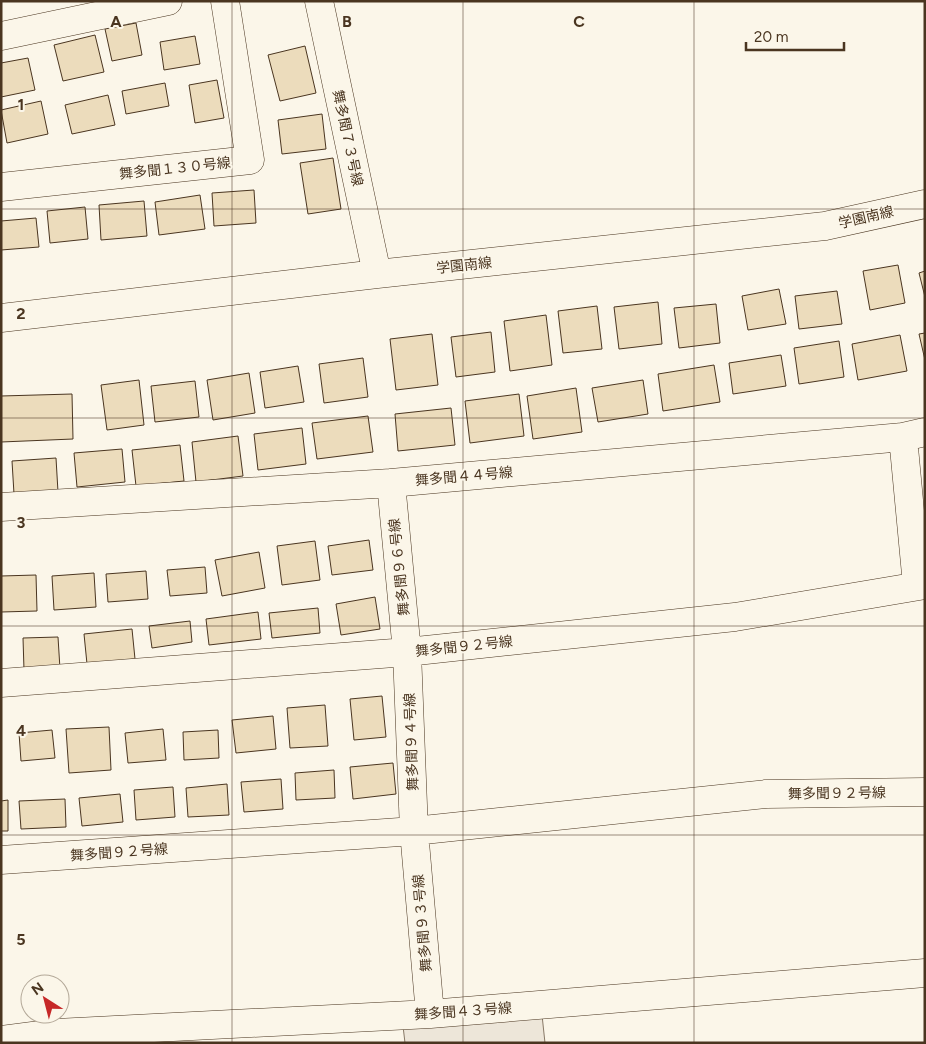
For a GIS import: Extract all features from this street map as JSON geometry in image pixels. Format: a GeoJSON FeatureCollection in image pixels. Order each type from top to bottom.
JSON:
{"type":"FeatureCollection","features":[{"type":"Feature","properties":{"kind":"street"},"geometry":{"type":"LineString","coordinates":[[1,36],[168,1]]}},
{"type":"Feature","properties":{"kind":"street","name":"舞多聞１３０号線"},"geometry":{"type":"LineString","coordinates":[[1,186],[250,160],[225,1]]}},
{"type":"Feature","properties":{"kind":"street","name":"舞多聞７３号線"},"geometry":{"type":"LineString","coordinates":[[319,1],[377,274]]}},
{"type":"Feature","properties":{"kind":"street","name":"学園南線"},"geometry":{"type":"LineString","coordinates":[[1,318],[377,274],[825,226],[925,204]]}},
{"type":"Feature","properties":{"kind":"street"},"geometry":{"type":"LineString","coordinates":[[914,434],[921,585]]}},
{"type":"Feature","properties":{"kind":"street","name":"舞多聞４４号線"},"geometry":{"type":"LineString","coordinates":[[1,508],[390,483],[914,434]]}},
{"type":"Feature","properties":{"kind":"street","name":"舞多聞９６号線"},"geometry":{"type":"LineString","coordinates":[[390,483],[408,652]]}},
{"type":"Feature","properties":{"kind":"street","name":"舞多聞９２号線"},"geometry":{"type":"LineString","coordinates":[[1,682],[408,652],[735,617],[921,585]]}},
{"type":"Feature","properties":{"kind":"street","name":"舞多聞９４号線"},"geometry":{"type":"LineString","coordinates":[[408,652],[414,831]]}},
{"type":"Feature","properties":{"kind":"street","name":"舞多聞９２号線"},"geometry":{"type":"LineString","coordinates":[[1,860],[414,831],[766,794],[925,792]]}},
{"type":"Feature","properties":{"kind":"street","name":"舞多聞９３号線"},"geometry":{"type":"LineString","coordinates":[[414,831],[430,1014]]}},
{"type":"Feature","properties":{"kind":"street","name":"舞多聞４３号線"},"geometry":{"type":"LineString","coordinates":[[1,1040],[430,1014],[925,973]]}},
{"type":"Feature","properties":{"kind":"shaded area"},"geometry":{"type":"Polygon","coordinates":[[[542,1015],[545,1043],[405,1043],[403,1026],[542,1015]]]}},
{"type":"Feature","properties":{"kind":"building"},"geometry":{"type":"Polygon","coordinates":[[[136,23],[142,55],[112,61],[105,29],[136,23]]]}},
{"type":"Feature","properties":{"kind":"building"},"geometry":{"type":"Polygon","coordinates":[[[95,35],[104,72],[63,81],[54,45],[95,35]]]}},
{"type":"Feature","properties":{"kind":"building"},"geometry":{"type":"Polygon","coordinates":[[[195,36],[200,64],[164,70],[160,42],[195,36]]]}},
{"type":"Feature","properties":{"kind":"building"},"geometry":{"type":"Polygon","coordinates":[[[305,46],[316,93],[280,101],[268,55],[305,46]]]}},
{"type":"Feature","properties":{"kind":"building"},"geometry":{"type":"Polygon","coordinates":[[[28,58],[35,90],[1,97],[1,63],[28,58]]]}},
{"type":"Feature","properties":{"kind":"building"},"geometry":{"type":"Polygon","coordinates":[[[217,80],[224,118],[195,123],[189,85],[217,80]]]}},
{"type":"Feature","properties":{"kind":"building"},"geometry":{"type":"Polygon","coordinates":[[[165,83],[169,106],[126,114],[122,91],[165,83]]]}},
{"type":"Feature","properties":{"kind":"building"},"geometry":{"type":"Polygon","coordinates":[[[108,95],[115,125],[72,134],[65,105],[108,95]]]}},
{"type":"Feature","properties":{"kind":"building"},"geometry":{"type":"Polygon","coordinates":[[[41,101],[48,134],[7,143],[1,110],[41,101]]]}},
{"type":"Feature","properties":{"kind":"building"},"geometry":{"type":"Polygon","coordinates":[[[322,114],[326,149],[282,154],[278,120],[322,114]]]}},
{"type":"Feature","properties":{"kind":"building"},"geometry":{"type":"Polygon","coordinates":[[[333,158],[341,209],[308,214],[300,163],[333,158]]]}},
{"type":"Feature","properties":{"kind":"building"},"geometry":{"type":"Polygon","coordinates":[[[254,190],[256,223],[214,226],[212,193],[254,190]]]}},
{"type":"Feature","properties":{"kind":"building"},"geometry":{"type":"Polygon","coordinates":[[[200,195],[205,229],[159,235],[155,202],[200,195]]]}},
{"type":"Feature","properties":{"kind":"building"},"geometry":{"type":"Polygon","coordinates":[[[144,201],[147,236],[101,240],[99,205],[144,201]]]}},
{"type":"Feature","properties":{"kind":"building"},"geometry":{"type":"Polygon","coordinates":[[[85,207],[88,239],[50,243],[47,211],[85,207]]]}},
{"type":"Feature","properties":{"kind":"building"},"geometry":{"type":"Polygon","coordinates":[[[36,218],[39,247],[1,250],[1,221],[36,218]]]}},
{"type":"Feature","properties":{"kind":"building"},"geometry":{"type":"Polygon","coordinates":[[[898,265],[905,303],[870,310],[863,271],[898,265]]]}},
{"type":"Feature","properties":{"kind":"building"},"geometry":{"type":"Polygon","coordinates":[[[925,271],[925,297],[919,273],[925,271]]]}},
{"type":"Feature","properties":{"kind":"building"},"geometry":{"type":"Polygon","coordinates":[[[779,289],[786,324],[748,330],[742,296],[779,289]]]}},
{"type":"Feature","properties":{"kind":"building"},"geometry":{"type":"Polygon","coordinates":[[[837,291],[842,324],[799,329],[795,296],[837,291]]]}},
{"type":"Feature","properties":{"kind":"building"},"geometry":{"type":"Polygon","coordinates":[[[658,302],[662,344],[619,349],[614,307],[658,302]]]}},
{"type":"Feature","properties":{"kind":"building"},"geometry":{"type":"Polygon","coordinates":[[[716,304],[720,343],[679,348],[674,308],[716,304]]]}},
{"type":"Feature","properties":{"kind":"building"},"geometry":{"type":"Polygon","coordinates":[[[597,306],[602,349],[563,353],[558,311],[597,306]]]}},
{"type":"Feature","properties":{"kind":"building"},"geometry":{"type":"Polygon","coordinates":[[[546,315],[552,365],[510,371],[504,321],[546,315]]]}},
{"type":"Feature","properties":{"kind":"building"},"geometry":{"type":"Polygon","coordinates":[[[491,332],[495,372],[456,377],[451,337],[491,332]]]}},
{"type":"Feature","properties":{"kind":"building"},"geometry":{"type":"Polygon","coordinates":[[[925,333],[925,360],[919,334],[925,333]]]}},
{"type":"Feature","properties":{"kind":"building"},"geometry":{"type":"Polygon","coordinates":[[[432,334],[438,385],[396,390],[390,339],[432,334]]]}},
{"type":"Feature","properties":{"kind":"building"},"geometry":{"type":"Polygon","coordinates":[[[900,335],[907,371],[858,380],[852,344],[900,335]]]}},
{"type":"Feature","properties":{"kind":"building"},"geometry":{"type":"Polygon","coordinates":[[[839,341],[844,377],[799,384],[794,348],[839,341]]]}},
{"type":"Feature","properties":{"kind":"building"},"geometry":{"type":"Polygon","coordinates":[[[781,355],[786,386],[733,394],[729,363],[781,355]]]}},
{"type":"Feature","properties":{"kind":"building"},"geometry":{"type":"Polygon","coordinates":[[[363,358],[368,397],[324,403],[319,364],[363,358]]]}},
{"type":"Feature","properties":{"kind":"building"},"geometry":{"type":"Polygon","coordinates":[[[714,365],[720,402],[663,411],[658,374],[714,365]]]}},
{"type":"Feature","properties":{"kind":"building"},"geometry":{"type":"Polygon","coordinates":[[[298,366],[304,402],[265,408],[260,372],[298,366]]]}},
{"type":"Feature","properties":{"kind":"building"},"geometry":{"type":"Polygon","coordinates":[[[249,373],[255,413],[213,420],[207,380],[249,373]]]}},
{"type":"Feature","properties":{"kind":"building"},"geometry":{"type":"Polygon","coordinates":[[[139,380],[144,425],[107,430],[101,385],[139,380]]]}},
{"type":"Feature","properties":{"kind":"building"},"geometry":{"type":"Polygon","coordinates":[[[643,380],[648,414],[598,422],[592,388],[643,380]]]}},
{"type":"Feature","properties":{"kind":"building"},"geometry":{"type":"Polygon","coordinates":[[[195,381],[199,417],[155,422],[151,386],[195,381]]]}},
{"type":"Feature","properties":{"kind":"building"},"geometry":{"type":"Polygon","coordinates":[[[576,388],[582,432],[533,439],[527,396],[576,388]]]}},
{"type":"Feature","properties":{"kind":"building"},"geometry":{"type":"Polygon","coordinates":[[[72,394],[73,439],[1,442],[1,396],[72,394]]]}},
{"type":"Feature","properties":{"kind":"building"},"geometry":{"type":"Polygon","coordinates":[[[519,394],[524,436],[470,443],[465,401],[519,394]]]}},
{"type":"Feature","properties":{"kind":"building"},"geometry":{"type":"Polygon","coordinates":[[[451,408],[455,445],[398,451],[395,414],[451,408]]]}},
{"type":"Feature","properties":{"kind":"building"},"geometry":{"type":"Polygon","coordinates":[[[368,416],[373,452],[317,459],[312,423],[368,416]]]}},
{"type":"Feature","properties":{"kind":"building"},"geometry":{"type":"Polygon","coordinates":[[[302,428],[306,464],[258,470],[254,434],[302,428]]]}},
{"type":"Feature","properties":{"kind":"building"},"geometry":{"type":"Polygon","coordinates":[[[238,436],[243,476],[196,482],[192,442],[238,436]]]}},
{"type":"Feature","properties":{"kind":"building"},"geometry":{"type":"Polygon","coordinates":[[[180,445],[184,481],[136,486],[132,450],[180,445]]]}},
{"type":"Feature","properties":{"kind":"building"},"geometry":{"type":"Polygon","coordinates":[[[122,449],[125,482],[77,487],[74,453],[122,449]]]}},
{"type":"Feature","properties":{"kind":"building"},"geometry":{"type":"Polygon","coordinates":[[[56,458],[58,492],[14,494],[12,461],[56,458]]]}},
{"type":"Feature","properties":{"kind":"building"},"geometry":{"type":"Polygon","coordinates":[[[369,540],[373,570],[332,575],[328,546],[369,540]]]}},
{"type":"Feature","properties":{"kind":"building"},"geometry":{"type":"Polygon","coordinates":[[[315,541],[320,580],[282,585],[277,546],[315,541]]]}},
{"type":"Feature","properties":{"kind":"building"},"geometry":{"type":"Polygon","coordinates":[[[259,552],[265,588],[222,596],[215,560],[259,552]]]}},
{"type":"Feature","properties":{"kind":"building"},"geometry":{"type":"Polygon","coordinates":[[[205,567],[207,593],[170,596],[167,570],[205,567]]]}},
{"type":"Feature","properties":{"kind":"building"},"geometry":{"type":"Polygon","coordinates":[[[146,571],[148,599],[108,602],[106,574],[146,571]]]}},
{"type":"Feature","properties":{"kind":"building"},"geometry":{"type":"Polygon","coordinates":[[[94,573],[96,607],[54,610],[52,576],[94,573]]]}},
{"type":"Feature","properties":{"kind":"building"},"geometry":{"type":"Polygon","coordinates":[[[36,575],[37,611],[1,612],[1,576],[36,575]]]}},
{"type":"Feature","properties":{"kind":"building"},"geometry":{"type":"Polygon","coordinates":[[[375,597],[380,629],[341,635],[336,604],[375,597]]]}},
{"type":"Feature","properties":{"kind":"building"},"geometry":{"type":"Polygon","coordinates":[[[318,608],[320,633],[272,638],[269,613],[318,608]]]}},
{"type":"Feature","properties":{"kind":"building"},"geometry":{"type":"Polygon","coordinates":[[[258,612],[261,639],[209,645],[206,619],[258,612]]]}},
{"type":"Feature","properties":{"kind":"building"},"geometry":{"type":"Polygon","coordinates":[[[190,621],[192,642],[152,648],[149,626],[190,621]]]}},
{"type":"Feature","properties":{"kind":"building"},"geometry":{"type":"Polygon","coordinates":[[[132,629],[135,659],[87,664],[84,634],[132,629]]]}},
{"type":"Feature","properties":{"kind":"building"},"geometry":{"type":"Polygon","coordinates":[[[58,637],[60,669],[24,670],[23,638],[58,637]]]}},
{"type":"Feature","properties":{"kind":"building"},"geometry":{"type":"Polygon","coordinates":[[[382,696],[386,737],[354,740],[350,699],[382,696]]]}},
{"type":"Feature","properties":{"kind":"building"},"geometry":{"type":"Polygon","coordinates":[[[325,705],[328,746],[290,748],[287,708],[325,705]]]}},
{"type":"Feature","properties":{"kind":"building"},"geometry":{"type":"Polygon","coordinates":[[[273,716],[276,749],[236,753],[232,720],[273,716]]]}},
{"type":"Feature","properties":{"kind":"building"},"geometry":{"type":"Polygon","coordinates":[[[109,727],[111,770],[69,773],[66,729],[109,727]]]}},
{"type":"Feature","properties":{"kind":"building"},"geometry":{"type":"Polygon","coordinates":[[[163,729],[166,760],[128,763],[125,733],[163,729]]]}},
{"type":"Feature","properties":{"kind":"building"},"geometry":{"type":"Polygon","coordinates":[[[52,730],[55,758],[21,761],[19,733],[52,730]]]}},
{"type":"Feature","properties":{"kind":"building"},"geometry":{"type":"Polygon","coordinates":[[[218,730],[219,758],[184,760],[183,732],[218,730]]]}},
{"type":"Feature","properties":{"kind":"building"},"geometry":{"type":"Polygon","coordinates":[[[393,763],[396,794],[353,799],[350,767],[393,763]]]}},
{"type":"Feature","properties":{"kind":"building"},"geometry":{"type":"Polygon","coordinates":[[[334,770],[335,798],[296,800],[295,773],[334,770]]]}},
{"type":"Feature","properties":{"kind":"building"},"geometry":{"type":"Polygon","coordinates":[[[281,779],[283,809],[244,812],[241,782],[281,779]]]}},
{"type":"Feature","properties":{"kind":"building"},"geometry":{"type":"Polygon","coordinates":[[[227,784],[229,815],[188,817],[186,788],[227,784]]]}},
{"type":"Feature","properties":{"kind":"building"},"geometry":{"type":"Polygon","coordinates":[[[173,787],[175,817],[136,820],[134,790],[173,787]]]}},
{"type":"Feature","properties":{"kind":"building"},"geometry":{"type":"Polygon","coordinates":[[[120,794],[123,822],[82,826],[79,798],[120,794]]]}},
{"type":"Feature","properties":{"kind":"building"},"geometry":{"type":"Polygon","coordinates":[[[65,799],[66,827],[21,829],[19,801],[65,799]]]}},
{"type":"Feature","properties":{"kind":"building"},"geometry":{"type":"Polygon","coordinates":[[[8,800],[8,831],[1,831],[1,801],[8,800]]]}}]}
